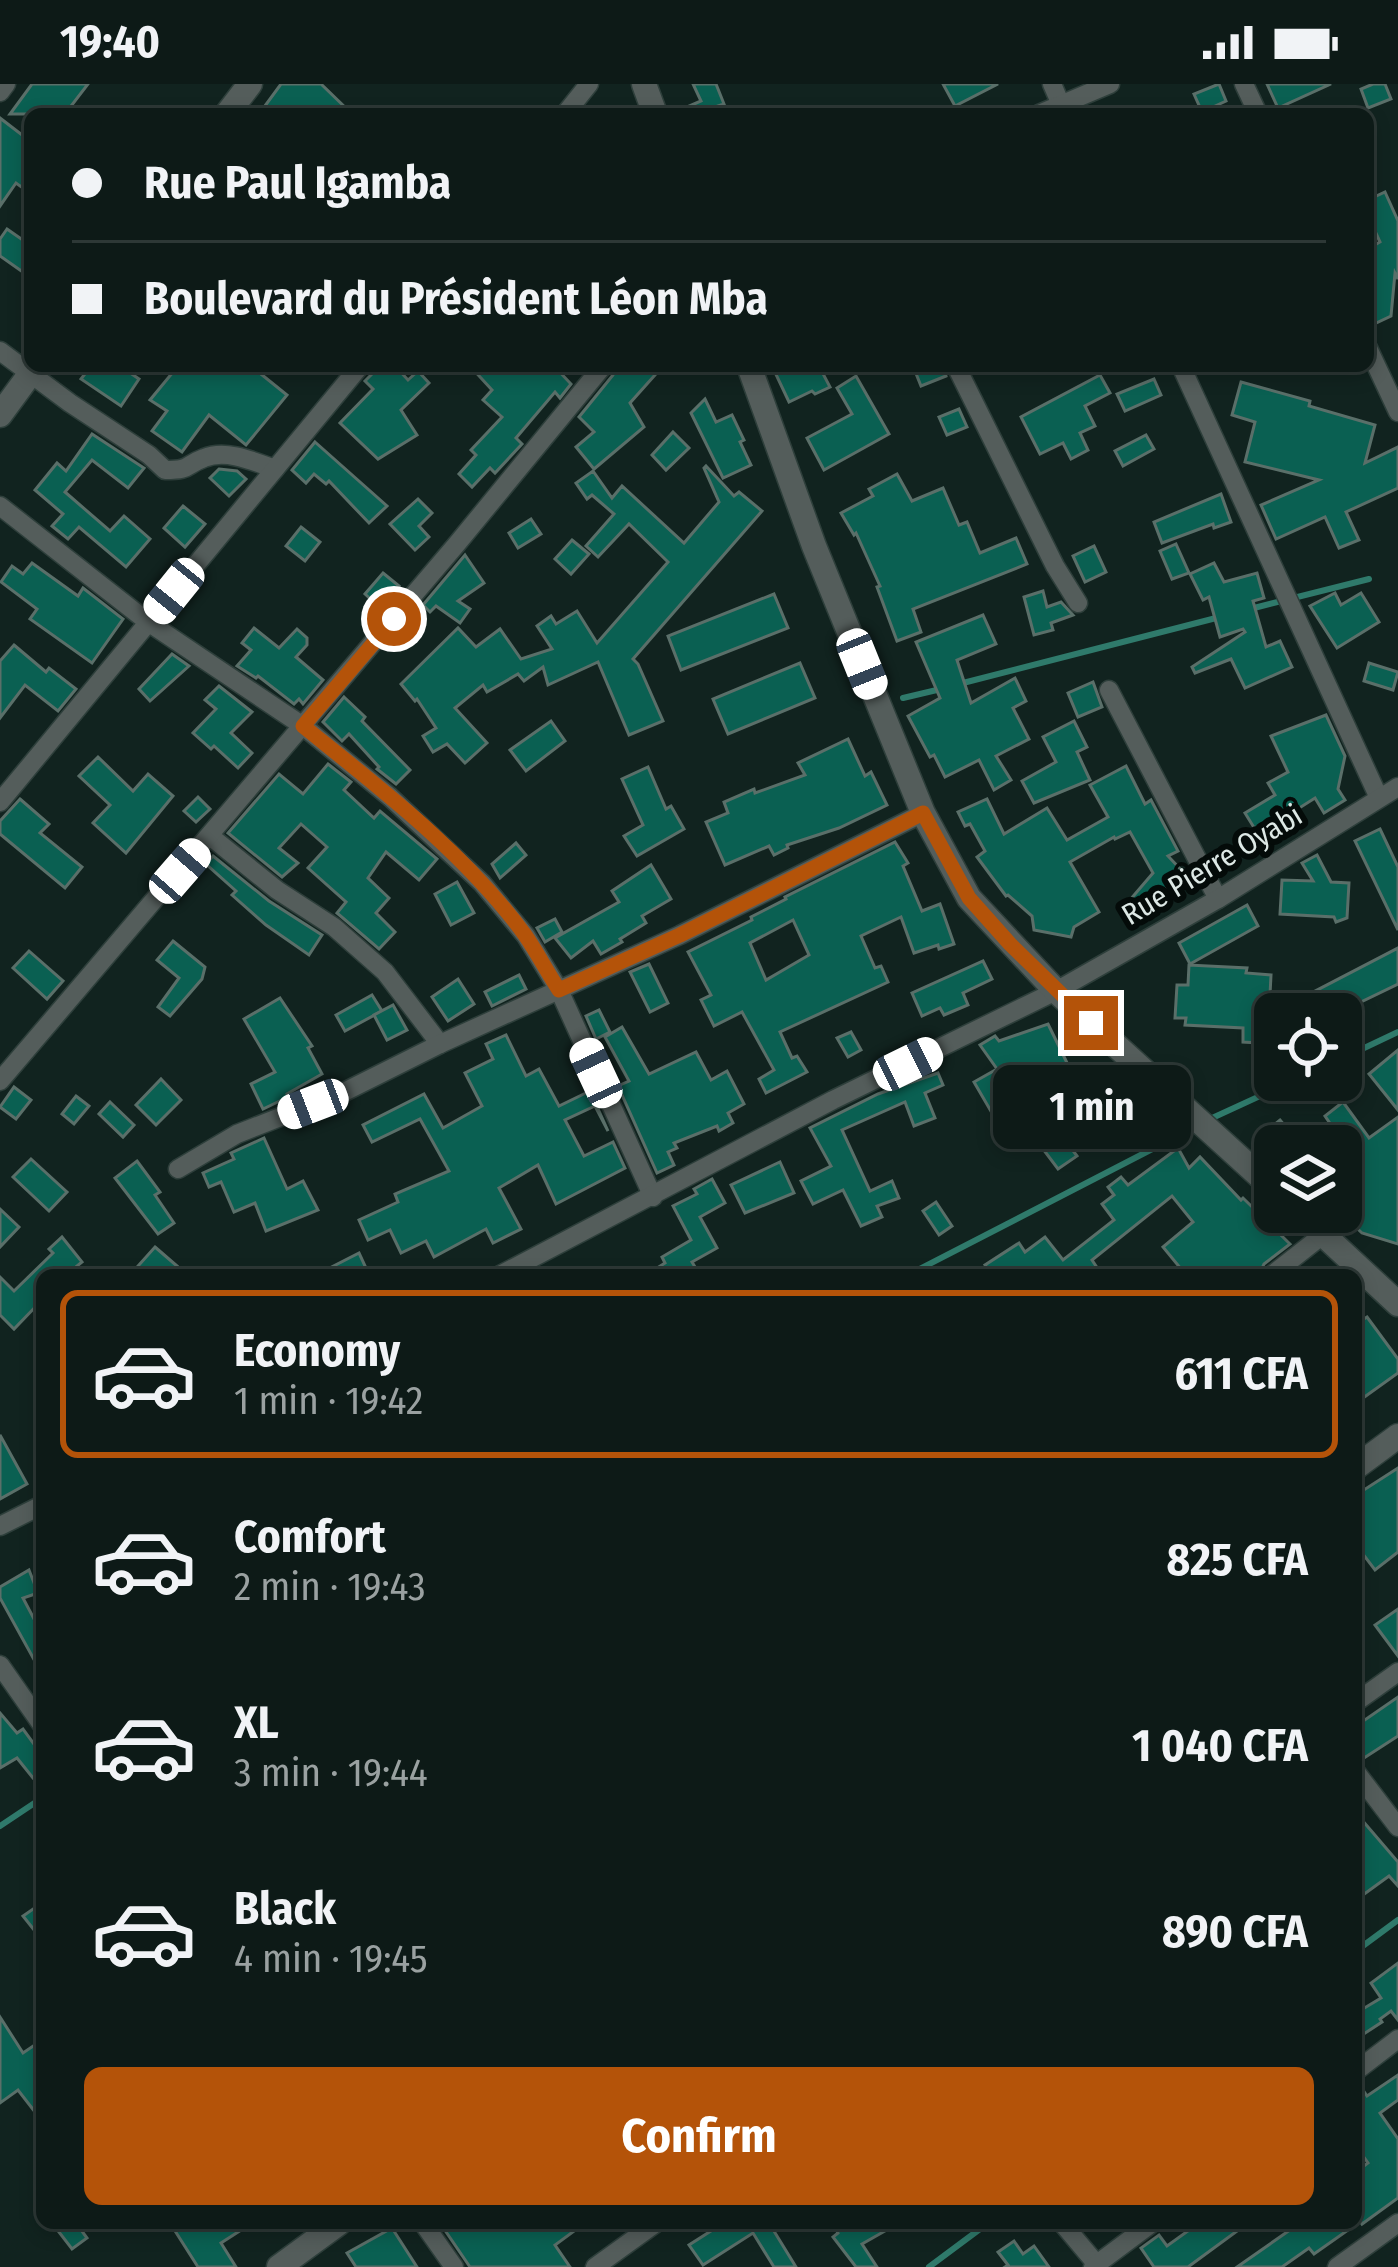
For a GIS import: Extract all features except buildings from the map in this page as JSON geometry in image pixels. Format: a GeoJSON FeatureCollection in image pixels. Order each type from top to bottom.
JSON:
{"type":"FeatureCollection","features":[{"type":"Feature","properties":{"kind":"street"},"geometry":{"type":"LineString","coordinates":[[0,92],[6,84]]}},
{"type":"Feature","properties":{"kind":"street"},"geometry":{"type":"LineString","coordinates":[[232,108],[250,84]]}},
{"type":"Feature","properties":{"kind":"street"},"geometry":{"type":"LineString","coordinates":[[570,108],[590,84]]}},
{"type":"Feature","properties":{"kind":"street"},"geometry":{"type":"LineString","coordinates":[[1065,108],[1110,84]]}},
{"type":"Feature","properties":{"kind":"street"},"geometry":{"type":"LineString","coordinates":[[1374,361],[1398,412]]}},
{"type":"Feature","properties":{"kind":"street"},"geometry":{"type":"LineString","coordinates":[[0,415],[32,372]]}},
{"type":"Feature","properties":{"kind":"street"},"geometry":{"type":"LineString","coordinates":[[35,372],[70,403],[165,470],[184,470],[205,457],[229,455],[275,469]]}},
{"type":"Feature","properties":{"kind":"street"},"geometry":{"type":"LineString","coordinates":[[0,802],[355,372]]}},
{"type":"Feature","properties":{"kind":"street"},"geometry":{"type":"LineString","coordinates":[[0,1082],[598,372]]}},
{"type":"Feature","properties":{"kind":"street"},"geometry":{"type":"LineString","coordinates":[[751,372],[814,546],[923,813],[969,898],[1056,991],[1254,1171]]}},
{"type":"Feature","properties":{"kind":"street"},"geometry":{"type":"LineString","coordinates":[[959,372],[1078,603]]}},
{"type":"Feature","properties":{"kind":"street"},"geometry":{"type":"LineString","coordinates":[[1184,372],[1379,798]]}},
{"type":"Feature","properties":{"kind":"street"},"geometry":{"type":"LineString","coordinates":[[0,506],[148,622],[303,726],[390,797],[482,883],[526,936],[559,990],[653,1197]]}},
{"type":"Feature","properties":{"kind":"street"},"geometry":{"type":"LineString","coordinates":[[1109,689],[1218,899]]}},
{"type":"Feature","properties":{"kind":"street","name":"Rue Pierre Oyabi"},"geometry":{"type":"LineString","coordinates":[[512,1269],[833,1100],[1056,991],[1218,899],[1398,787]]}},
{"type":"Feature","properties":{"kind":"street"},"geometry":{"type":"LineString","coordinates":[[178,1169],[237,1134],[344,1092],[680,935],[923,813]]}},
{"type":"Feature","properties":{"kind":"street"},"geometry":{"type":"LineString","coordinates":[[210,836],[277,890],[334,927],[385,973],[440,1044]]}},
{"type":"Feature","properties":{"kind":"street"},"geometry":{"type":"LineString","coordinates":[[1280,1269],[1324,1234],[1361,1269]]}},
{"type":"Feature","properties":{"kind":"street"},"geometry":{"type":"LineString","coordinates":[[1362,1270],[1398,1304]]}},
{"type":"Feature","properties":{"kind":"street"},"geometry":{"type":"LineString","coordinates":[[1362,1463],[1398,1436]]}},
{"type":"Feature","properties":{"kind":"street"},"geometry":{"type":"LineString","coordinates":[[0,1526],[36,1507]]}},
{"type":"Feature","properties":{"kind":"street"},"geometry":{"type":"LineString","coordinates":[[0,1665],[36,1716]]}},
{"type":"Feature","properties":{"kind":"street"},"geometry":{"type":"LineString","coordinates":[[1362,1698],[1398,1672]]}},
{"type":"Feature","properties":{"kind":"street"},"geometry":{"type":"LineString","coordinates":[[1362,1780],[1398,1827]]}},
{"type":"Feature","properties":{"kind":"street"},"geometry":{"type":"LineString","coordinates":[[1362,2066],[1398,2039]]}},
{"type":"Feature","properties":{"kind":"street"},"geometry":{"type":"LineString","coordinates":[[1337,2267],[1398,2223]]}},
{"type":"Feature","properties":{"kind":"street"},"geometry":{"type":"LineString","coordinates":[[279,2267],[331,2229]]}},
{"type":"Feature","properties":{"kind":"street"},"geometry":{"type":"LineString","coordinates":[[427,2229],[454,2267]]}},
{"type":"Feature","properties":{"kind":"street"},"geometry":{"type":"LineString","coordinates":[[596,2267],[648,2229]]}},
{"type":"Feature","properties":{"kind":"street"},"geometry":{"type":"LineString","coordinates":[[1067,2229],[1096,2266],[1144,2229]]}},
{"type":"Feature","properties":{"kind":"waterway"},"geometry":{"type":"LineString","coordinates":[[1250,609],[1369,579]]}},
{"type":"Feature","properties":{"kind":"waterway"},"geometry":{"type":"LineString","coordinates":[[959,684],[1220,617]]}},
{"type":"Feature","properties":{"kind":"waterway"},"geometry":{"type":"LineString","coordinates":[[903,698],[941,689]]}},
{"type":"Feature","properties":{"kind":"waterway"},"geometry":{"type":"LineString","coordinates":[[1362,1049],[1398,1032]]}},
{"type":"Feature","properties":{"kind":"waterway"},"geometry":{"type":"LineString","coordinates":[[1210,1119],[1254,1099]]}},
{"type":"Feature","properties":{"kind":"waterway"},"geometry":{"type":"LineString","coordinates":[[920,1269],[1193,1128]]}},
{"type":"Feature","properties":{"kind":"waterway"},"geometry":{"type":"LineString","coordinates":[[0,1826],[36,1802]]}},
{"type":"Feature","properties":{"kind":"waterway"},"geometry":{"type":"LineString","coordinates":[[1362,1947],[1398,1920]]}},
{"type":"Feature","properties":{"kind":"waterway"},"geometry":{"type":"LineString","coordinates":[[929,2267],[980,2229]]}},
{"type":"Feature","properties":{"kind":"route"},"geometry":{"type":"LineString","coordinates":[[394,619],[303,726],[390,797],[482,883],[526,936],[559,990],[923,813],[969,898],[1091,1023]]}}]}
